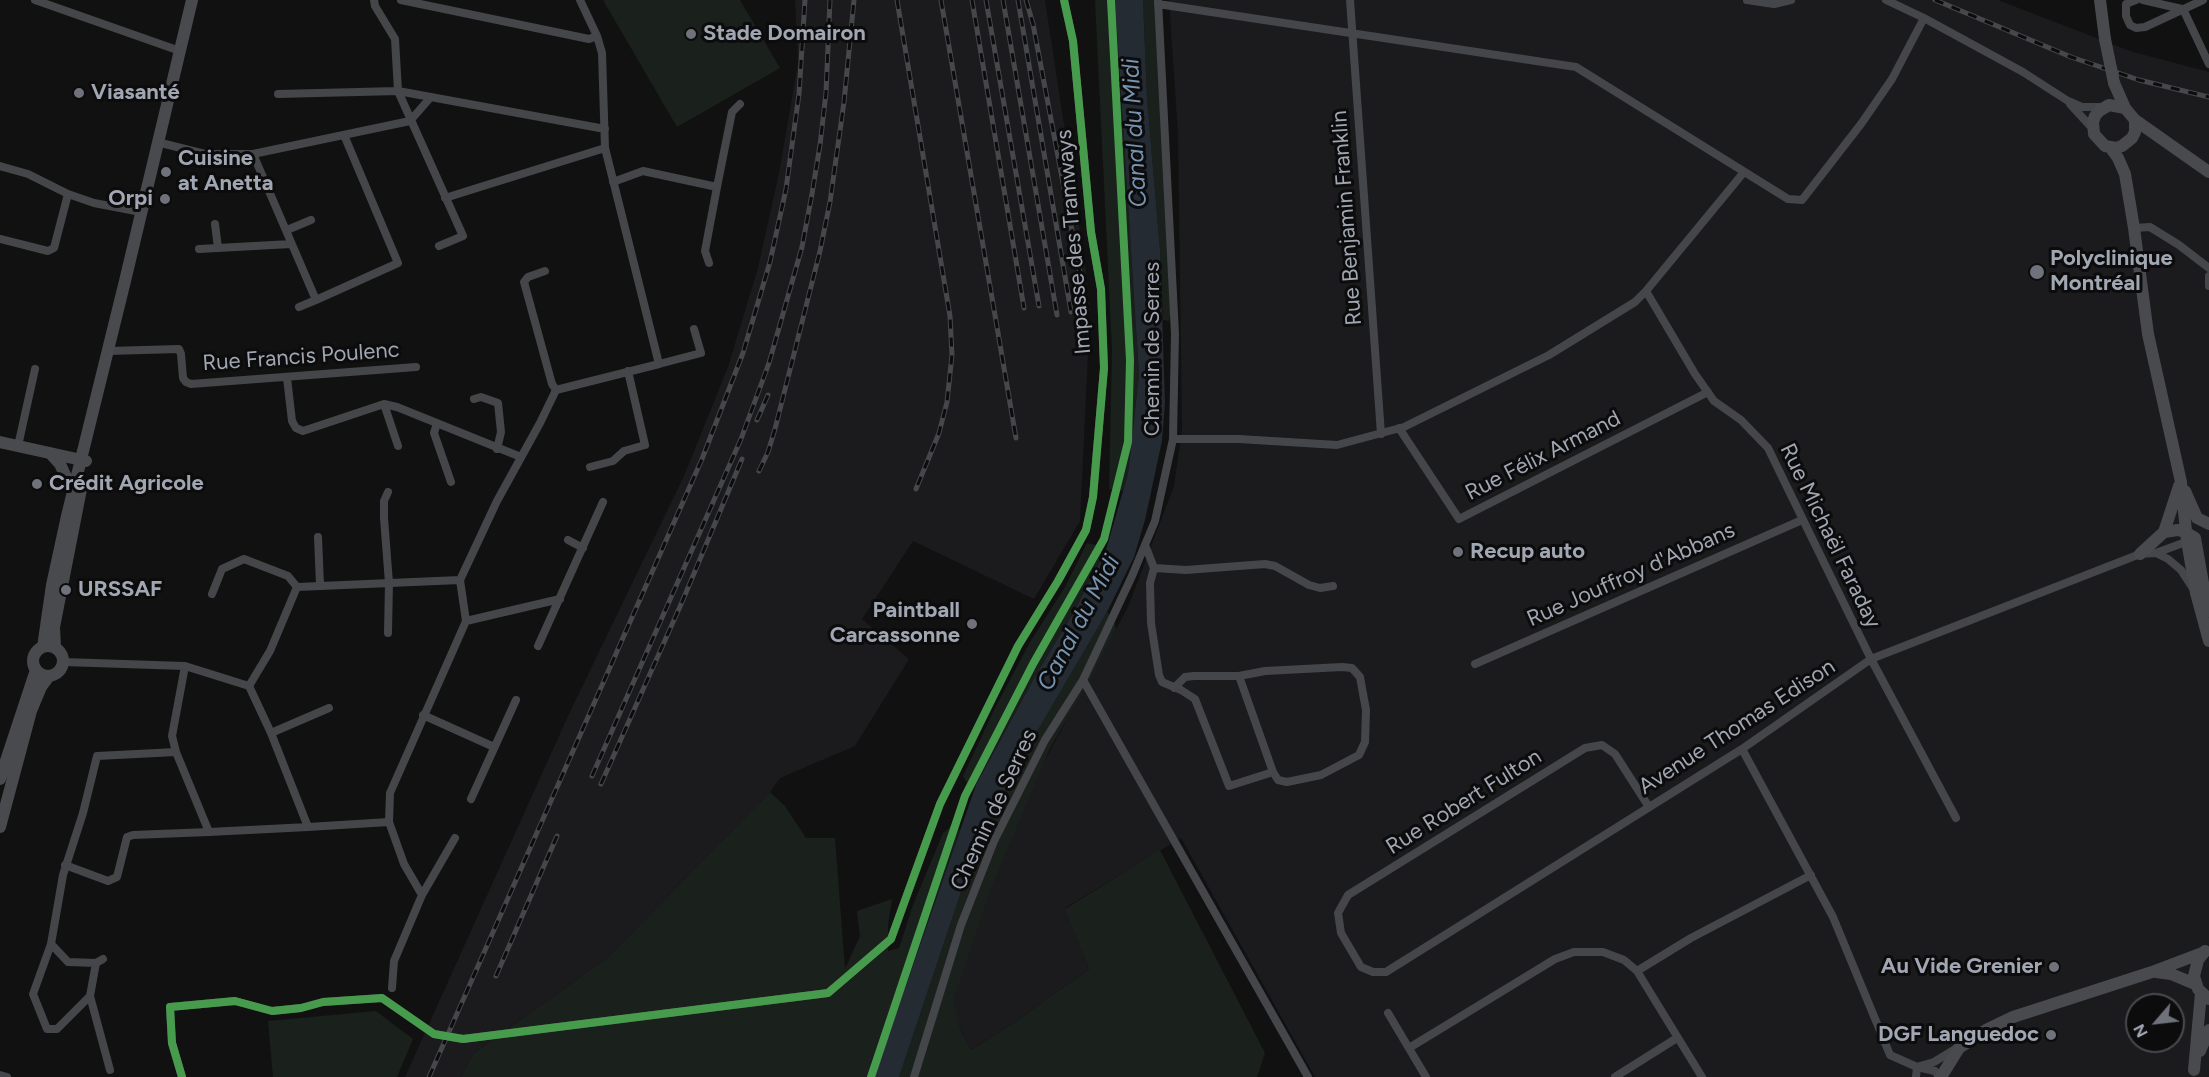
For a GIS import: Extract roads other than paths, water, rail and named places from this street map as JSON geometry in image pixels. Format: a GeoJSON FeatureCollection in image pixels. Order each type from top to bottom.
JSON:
{"type":"FeatureCollection","features":[{"type":"Feature","properties":{"kind":"main road"},"geometry":{"type":"LineString","coordinates":[[0,779],[17,721],[29,695],[36,670],[33,659],[35,654],[49,647],[54,627],[84,461],[108,351],[192,0]]}},
{"type":"Feature","properties":{"kind":"main road"},"geometry":{"type":"LineString","coordinates":[[2100,0],[2114,83],[2125,108],[2134,120],[2209,172]]}},
{"type":"Feature","properties":{"kind":"main road"},"geometry":{"type":"LineString","coordinates":[[2114,83],[2107,106],[2095,116],[2093,129],[2100,143],[2110,147],[2122,146],[2132,138],[2135,132],[2134,120]]}},
{"type":"Feature","properties":{"kind":"main road"},"geometry":{"type":"LineString","coordinates":[[2107,106],[2125,108]]}},
{"type":"Feature","properties":{"kind":"main road"},"geometry":{"type":"LineString","coordinates":[[2110,147],[2125,174],[2148,334],[2181,482],[2196,593],[2209,641]]}},
{"type":"Feature","properties":{"kind":"main road"},"geometry":{"type":"LineString","coordinates":[[0,442],[84,461]]}},
{"type":"Feature","properties":{"kind":"main road"},"geometry":{"type":"LineString","coordinates":[[50,453],[60,464],[73,492]]}},
{"type":"Feature","properties":{"kind":"main road"},"geometry":{"type":"LineString","coordinates":[[49,647],[52,585],[73,492],[84,461]]}},
{"type":"Feature","properties":{"kind":"main road"},"geometry":{"type":"LineString","coordinates":[[2181,482],[2197,518],[2209,526],[2189,537]]}},
{"type":"Feature","properties":{"kind":"main road"},"geometry":{"type":"LineString","coordinates":[[2140,554],[2164,532],[2181,482]]}},
{"type":"Feature","properties":{"kind":"main road"},"geometry":{"type":"LineString","coordinates":[[2164,532],[2178,530],[2189,537],[2207,606],[2209,630]]}},
{"type":"Feature","properties":{"kind":"main road"},"geometry":{"type":"LineString","coordinates":[[36,670],[44,676],[58,672],[63,662],[62,656],[49,647]]}},
{"type":"Feature","properties":{"kind":"main road"},"geometry":{"type":"LineString","coordinates":[[0,827],[31,711],[41,687],[49,676]]}},
{"type":"Feature","properties":{"kind":"main road"},"geometry":{"type":"LineString","coordinates":[[1940,1077],[1959,1048],[2013,1017],[2152,972],[2207,949]]}},
{"type":"Feature","properties":{"kind":"main road"},"geometry":{"type":"LineString","coordinates":[[2193,1074],[2202,992],[2195,968],[2207,949]]}},
{"type":"Feature","properties":{"kind":"main road"},"geometry":{"type":"LineString","coordinates":[[2152,972],[2171,974],[2202,992]]}},
{"type":"Feature","properties":{"kind":"main road"},"geometry":{"type":"LineString","coordinates":[[2193,1074],[2209,1030]]}},
{"type":"Feature","properties":{"kind":"main road"},"geometry":{"type":"LineString","coordinates":[[1950,1077],[1975,1037]]}},
{"type":"Feature","properties":{"kind":"street"},"geometry":{"type":"LineString","coordinates":[[35,0],[180,51]]}},
{"type":"Feature","properties":{"kind":"street"},"geometry":{"type":"LineString","coordinates":[[374,0],[375,6],[395,39],[398,91],[463,236],[439,246]]}},
{"type":"Feature","properties":{"kind":"street"},"geometry":{"type":"LineString","coordinates":[[401,0],[589,39],[597,36]]}},
{"type":"Feature","properties":{"kind":"street"},"geometry":{"type":"LineString","coordinates":[[580,0],[597,36],[602,53],[605,148],[659,364]]}},
{"type":"Feature","properties":{"kind":"street","name":"Impasse des Tramways"},"geometry":{"type":"LineString","coordinates":[[182,1077],[172,1043],[170,1006],[235,1001],[272,1011],[301,1008],[323,1002],[382,998],[434,1034],[463,1039],[828,993],[891,939],[940,804],[1018,646],[1086,530],[1093,497],[1104,368],[1101,289],[1091,232],[1073,41],[1064,0]]}},
{"type":"Feature","properties":{"kind":"street","name":"Rue Benjamin Franklin"},"geometry":{"type":"LineString","coordinates":[[1350,0],[1381,434]]}},
{"type":"Feature","properties":{"kind":"street"},"geometry":{"type":"LineString","coordinates":[[1747,0],[1762,4],[1791,0]]}},
{"type":"Feature","properties":{"kind":"street"},"geometry":{"type":"LineString","coordinates":[[1886,0],[2023,72],[2068,101],[2082,107],[2107,106]]}},
{"type":"Feature","properties":{"kind":"street"},"geometry":{"type":"LineString","coordinates":[[2136,0],[2126,4],[2126,16],[2130,25],[2136,28],[2145,27],[2203,0]]}},
{"type":"Feature","properties":{"kind":"street"},"geometry":{"type":"LineString","coordinates":[[2143,0],[2183,9]]}},
{"type":"Feature","properties":{"kind":"street"},"geometry":{"type":"LineString","coordinates":[[1158,2],[1576,66],[1788,199],[1802,200],[1854,134],[1892,79],[1924,18]]}},
{"type":"Feature","properties":{"kind":"street","name":"Chemin de Serres"},"geometry":{"type":"LineString","coordinates":[[914,1077],[961,925],[994,841],[1045,740],[1083,680],[1155,521],[1173,439],[1175,334],[1158,2]]}},
{"type":"Feature","properties":{"kind":"street"},"geometry":{"type":"LineString","coordinates":[[2183,9],[2209,64]]}},
{"type":"Feature","properties":{"kind":"street"},"geometry":{"type":"LineString","coordinates":[[278,94],[398,91],[604,129]]}},
{"type":"Feature","properties":{"kind":"street"},"geometry":{"type":"LineString","coordinates":[[157,142],[205,154],[253,154],[410,121],[430,98]]}},
{"type":"Feature","properties":{"kind":"street"},"geometry":{"type":"LineString","coordinates":[[2068,101],[2093,129]]}},
{"type":"Feature","properties":{"kind":"street"},"geometry":{"type":"LineString","coordinates":[[710,263],[705,251],[717,187],[732,112],[740,105]]}},
{"type":"Feature","properties":{"kind":"street"},"geometry":{"type":"LineString","coordinates":[[299,307],[398,262],[344,135]]}},
{"type":"Feature","properties":{"kind":"street"},"geometry":{"type":"LineString","coordinates":[[445,198],[605,148]]}},
{"type":"Feature","properties":{"kind":"street"},"geometry":{"type":"LineString","coordinates":[[253,154],[316,300]]}},
{"type":"Feature","properties":{"kind":"street"},"geometry":{"type":"LineString","coordinates":[[0,166],[28,174],[68,194],[94,203],[141,212]]}},
{"type":"Feature","properties":{"kind":"street"},"geometry":{"type":"LineString","coordinates":[[614,185],[643,171],[717,187]]}},
{"type":"Feature","properties":{"kind":"street"},"geometry":{"type":"LineString","coordinates":[[1173,439],[1298,441],[1337,445],[1399,429],[1550,356],[1635,302],[1744,172]]}},
{"type":"Feature","properties":{"kind":"street"},"geometry":{"type":"LineString","coordinates":[[0,239],[48,251],[54,248],[68,194]]}},
{"type":"Feature","properties":{"kind":"street"},"geometry":{"type":"LineString","coordinates":[[287,230],[311,220]]}},
{"type":"Feature","properties":{"kind":"street"},"geometry":{"type":"LineString","coordinates":[[215,224],[218,248]]}},
{"type":"Feature","properties":{"kind":"street"},"geometry":{"type":"LineString","coordinates":[[2134,228],[2150,227],[2209,267]]}},
{"type":"Feature","properties":{"kind":"street"},"geometry":{"type":"LineString","coordinates":[[199,249],[291,244]]}},
{"type":"Feature","properties":{"kind":"street"},"geometry":{"type":"LineString","coordinates":[[545,271],[528,277],[524,282],[552,384],[556,390]]}},
{"type":"Feature","properties":{"kind":"street"},"geometry":{"type":"LineString","coordinates":[[2209,276],[2209,286]]}},
{"type":"Feature","properties":{"kind":"street","name":"Rue Michaël Faraday"},"geometry":{"type":"LineString","coordinates":[[1646,291],[1695,374],[1714,401],[1741,420],[1768,448],[1871,659],[1956,818]]}},
{"type":"Feature","properties":{"kind":"street"},"geometry":{"type":"LineString","coordinates":[[422,895],[404,864],[389,822],[390,793],[466,621],[460,580],[497,501],[556,390],[701,353],[694,329]]}},
{"type":"Feature","properties":{"kind":"street","name":"Rue Francis Poulenc"},"geometry":{"type":"LineString","coordinates":[[108,351],[179,349],[182,354],[183,378],[191,384],[416,367]]}},
{"type":"Feature","properties":{"kind":"street"},"geometry":{"type":"LineString","coordinates":[[18,446],[34,369]]}},
{"type":"Feature","properties":{"kind":"street"},"geometry":{"type":"LineString","coordinates":[[590,467],[613,461],[624,451],[645,445],[628,371]]}},
{"type":"Feature","properties":{"kind":"street"},"geometry":{"type":"LineString","coordinates":[[287,378],[292,422],[296,428],[303,431],[384,404],[397,407],[521,457]]}},
{"type":"Feature","properties":{"kind":"street","name":"Rue Félix Armand"},"geometry":{"type":"LineString","coordinates":[[1399,429],[1459,519],[1708,392]]}},
{"type":"Feature","properties":{"kind":"street"},"geometry":{"type":"LineString","coordinates":[[474,399],[481,397],[498,404],[501,432],[497,449]]}},
{"type":"Feature","properties":{"kind":"street"},"geometry":{"type":"LineString","coordinates":[[384,404],[398,446]]}},
{"type":"Feature","properties":{"kind":"street"},"geometry":{"type":"LineString","coordinates":[[437,423],[434,433],[451,482]]}},
{"type":"Feature","properties":{"kind":"street"},"geometry":{"type":"LineString","coordinates":[[388,492],[384,501],[389,583],[388,633]]}},
{"type":"Feature","properties":{"kind":"street"},"geometry":{"type":"LineString","coordinates":[[538,646],[603,502]]}},
{"type":"Feature","properties":{"kind":"street","name":"Rue Jouffroy d'Abbans"},"geometry":{"type":"LineString","coordinates":[[1475,664],[1802,520]]}},
{"type":"Feature","properties":{"kind":"street"},"geometry":{"type":"LineString","coordinates":[[318,537],[320,585]]}},
{"type":"Feature","properties":{"kind":"street","name":"Avenue Thomas Edison"},"geometry":{"type":"LineString","coordinates":[[1361,967],[1373,972],[1386,972],[1405,962],[1742,749],[1871,659],[2140,554],[2156,553],[2189,537]]}},
{"type":"Feature","properties":{"kind":"street"},"geometry":{"type":"LineString","coordinates":[[568,540],[583,548]]}},
{"type":"Feature","properties":{"kind":"street"},"geometry":{"type":"LineString","coordinates":[[1145,545],[1154,568],[1150,583],[1150,623],[1162,682],[1195,699],[1229,786],[1273,772]]}},
{"type":"Feature","properties":{"kind":"street"},"geometry":{"type":"LineString","coordinates":[[2156,553],[2181,570],[2196,593]]}},
{"type":"Feature","properties":{"kind":"street"},"geometry":{"type":"LineString","coordinates":[[212,594],[222,569],[244,559],[288,576],[297,587]]}},
{"type":"Feature","properties":{"kind":"street"},"geometry":{"type":"LineString","coordinates":[[1154,568],[1186,570],[1264,564],[1275,566],[1309,585],[1320,588],[1333,586]]}},
{"type":"Feature","properties":{"kind":"street"},"geometry":{"type":"LineString","coordinates":[[297,587],[460,580]]}},
{"type":"Feature","properties":{"kind":"street"},"geometry":{"type":"LineString","coordinates":[[249,686],[270,651],[297,587]]}},
{"type":"Feature","properties":{"kind":"street"},"geometry":{"type":"LineString","coordinates":[[466,621],[560,598]]}},
{"type":"Feature","properties":{"kind":"street"},"geometry":{"type":"LineString","coordinates":[[63,662],[185,666],[249,686],[271,733],[308,827]]}},
{"type":"Feature","properties":{"kind":"street"},"geometry":{"type":"LineString","coordinates":[[185,666],[172,736],[176,752],[209,832]]}},
{"type":"Feature","properties":{"kind":"street"},"geometry":{"type":"LineString","coordinates":[[1174,688],[1185,677],[1239,676],[1265,671],[1342,667],[1352,669],[1360,677],[1366,710],[1365,742],[1359,755],[1321,775],[1287,782],[1278,780],[1273,772],[1239,676]]}},
{"type":"Feature","properties":{"kind":"street"},"geometry":{"type":"LineString","coordinates":[[1083,680],[1308,1077]]}},
{"type":"Feature","properties":{"kind":"street"},"geometry":{"type":"LineString","coordinates":[[471,799],[516,700]]}},
{"type":"Feature","properties":{"kind":"street"},"geometry":{"type":"LineString","coordinates":[[271,733],[329,708]]}},
{"type":"Feature","properties":{"kind":"street"},"geometry":{"type":"LineString","coordinates":[[423,715],[494,747]]}},
{"type":"Feature","properties":{"kind":"street","name":"Rue Robert Fulton"},"geometry":{"type":"LineString","coordinates":[[1361,967],[1341,933],[1338,913],[1348,895],[1585,748],[1602,745],[1615,754],[1649,807]]}},
{"type":"Feature","properties":{"kind":"street"},"geometry":{"type":"LineString","coordinates":[[1742,749],[1833,917],[1890,1055],[1917,1067],[1935,1071],[1940,1077]]}},
{"type":"Feature","properties":{"kind":"street"},"geometry":{"type":"LineString","coordinates":[[90,996],[57,1029],[47,1029],[33,994],[51,944],[66,866],[83,813],[97,756],[176,752]]}},
{"type":"Feature","properties":{"kind":"street"},"geometry":{"type":"LineString","coordinates":[[66,866],[108,881],[117,877],[127,837],[133,835],[389,822]]}},
{"type":"Feature","properties":{"kind":"street"},"geometry":{"type":"LineString","coordinates":[[392,988],[394,961],[422,895],[455,838]]}},
{"type":"Feature","properties":{"kind":"street"},"geometry":{"type":"LineString","coordinates":[[1637,971],[1691,938],[1811,875]]}},
{"type":"Feature","properties":{"kind":"street"},"geometry":{"type":"LineString","coordinates":[[51,944],[68,962],[99,961],[90,996],[110,1070]]}},
{"type":"Feature","properties":{"kind":"street"},"geometry":{"type":"LineString","coordinates":[[1410,1048],[1555,959],[1574,952],[1603,952],[1624,960],[1637,971],[1702,1077]]}},
{"type":"Feature","properties":{"kind":"street"},"geometry":{"type":"LineString","coordinates":[[1388,1013],[1426,1077]]}},
{"type":"Feature","properties":{"kind":"street"},"geometry":{"type":"LineString","coordinates":[[1615,1077],[1677,1038]]}},
{"type":"Feature","properties":{"kind":"street"},"geometry":{"type":"LineString","coordinates":[[1917,1067],[1934,1062],[1959,1048]]}},
{"type":"Feature","properties":{"kind":"street"},"geometry":{"type":"LineString","coordinates":[[1916,1077],[1917,1067]]}},
{"type":"Feature","properties":{"kind":"street"},"geometry":{"type":"LineString","coordinates":[[0,1076],[7,1077]]}},
{"type":"Feature","properties":{"kind":"water","name":"Canal du Midi"},"geometry":{"type":"Polygon","coordinates":[[[1115,0],[1143,0],[1147,98],[1160,250],[1165,403],[1162,441],[1145,520],[1134,557],[1107,612],[1035,735],[990,818],[971,862],[899,1077],[874,1077],[976,785],[1106,550],[1128,474],[1139,375],[1115,0]]]}},
{"type":"Feature","properties":{"kind":"railway"},"geometry":{"type":"LineString","coordinates":[[429,1077],[702,459],[743,353],[770,262],[786,189],[799,94],[805,0]]}},
{"type":"Feature","properties":{"kind":"railway"},"geometry":{"type":"LineString","coordinates":[[592,776],[741,439],[769,363],[802,247],[812,194],[826,93],[830,0]]}},
{"type":"Feature","properties":{"kind":"railway"},"geometry":{"type":"LineString","coordinates":[[759,471],[775,429],[820,251],[830,202],[844,102],[854,0]]}},
{"type":"Feature","properties":{"kind":"railway"},"geometry":{"type":"LineString","coordinates":[[897,0],[950,316],[952,355],[947,402],[939,433],[916,489]]}},
{"type":"Feature","properties":{"kind":"railway"},"geometry":{"type":"LineString","coordinates":[[941,0],[1016,438]]}},
{"type":"Feature","properties":{"kind":"railway"},"geometry":{"type":"LineString","coordinates":[[972,0],[1024,308]]}},
{"type":"Feature","properties":{"kind":"railway"},"geometry":{"type":"LineString","coordinates":[[986,0],[1039,306]]}},
{"type":"Feature","properties":{"kind":"railway"},"geometry":{"type":"LineString","coordinates":[[1003,0],[1057,315]]}},
{"type":"Feature","properties":{"kind":"railway"},"geometry":{"type":"LineString","coordinates":[[1018,0],[1071,312]]}},
{"type":"Feature","properties":{"kind":"railway"},"geometry":{"type":"LineString","coordinates":[[1026,0],[1033,24],[1087,310]]}},
{"type":"Feature","properties":{"kind":"railway"},"geometry":{"type":"LineString","coordinates":[[1935,0],[2071,57],[2139,80],[2209,97]]}},
{"type":"Feature","properties":{"kind":"railway"},"geometry":{"type":"LineString","coordinates":[[757,420],[768,395]]}},
{"type":"Feature","properties":{"kind":"railway"},"geometry":{"type":"LineString","coordinates":[[601,784],[682,602],[742,459]]}},
{"type":"Feature","properties":{"kind":"railway"},"geometry":{"type":"LineString","coordinates":[[496,976],[557,836]]}},
{"type":"Feature","properties":{"kind":"place","name":"Stade Domairon"},"geometry":{"type":"Point","coordinates":[691,34]}},
{"type":"Feature","properties":{"kind":"place","name":"Viasanté"},"geometry":{"type":"Point","coordinates":[79,93]}},
{"type":"Feature","properties":{"kind":"place","name":"Cuisine at Anetta"},"geometry":{"type":"Point","coordinates":[166,172]}},
{"type":"Feature","properties":{"kind":"place","name":"Orpi"},"geometry":{"type":"Point","coordinates":[165,199]}},
{"type":"Feature","properties":{"kind":"place","name":"Polyclinique Montréal"},"geometry":{"type":"Point","coordinates":[2037,272]}},
{"type":"Feature","properties":{"kind":"place","name":"Crédit Agricole"},"geometry":{"type":"Point","coordinates":[37,484]}},
{"type":"Feature","properties":{"kind":"place","name":"Recup auto"},"geometry":{"type":"Point","coordinates":[1458,552]}},
{"type":"Feature","properties":{"kind":"place","name":"URSSAF"},"geometry":{"type":"Point","coordinates":[66,590]}},
{"type":"Feature","properties":{"kind":"place","name":"Paintball Carcassonne"},"geometry":{"type":"Point","coordinates":[972,624]}},
{"type":"Feature","properties":{"kind":"place","name":"Au Vide Grenier"},"geometry":{"type":"Point","coordinates":[2054,967]}},
{"type":"Feature","properties":{"kind":"place","name":"DGF Languedoc"},"geometry":{"type":"Point","coordinates":[2051,1035]}}]}
